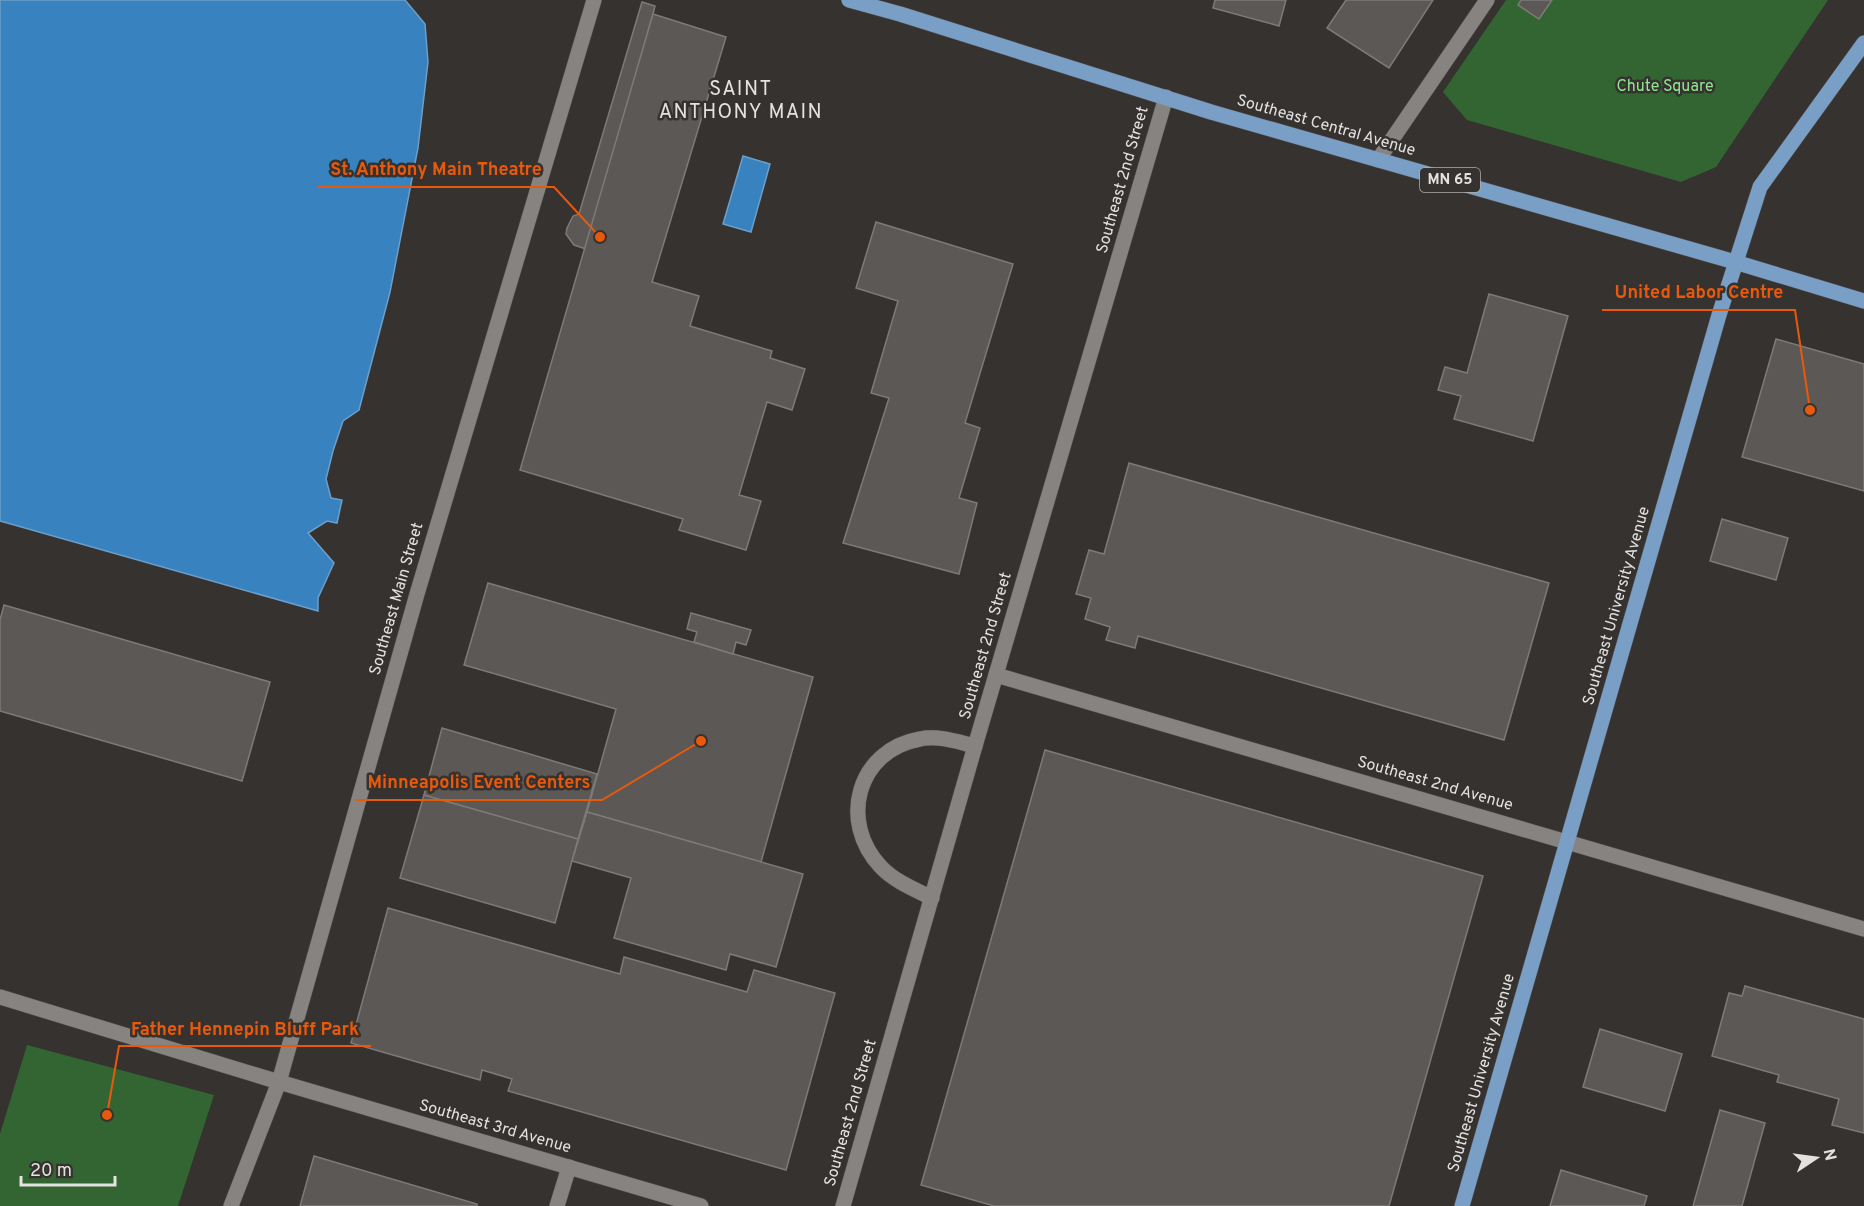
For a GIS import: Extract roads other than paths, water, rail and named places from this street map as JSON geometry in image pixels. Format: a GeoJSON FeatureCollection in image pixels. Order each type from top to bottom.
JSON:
{"type":"FeatureCollection","features":[{"type":"Feature","properties":{"kind":"main road","name":"Southeast Central Avenue"},"geometry":{"type":"LineString","coordinates":[[849,0],[1211,112],[1864,301]]}},
{"type":"Feature","properties":{"kind":"main road","name":"Southeast University Avenue"},"geometry":{"type":"LineString","coordinates":[[1462,1206],[1735,262],[1760,187],[1864,43]]}},
{"type":"Feature","properties":{"kind":"street","name":"Southeast Main Street"},"geometry":{"type":"LineString","coordinates":[[231,1206],[279,1082],[417,594],[594,0]]}},
{"type":"Feature","properties":{"kind":"street"},"geometry":{"type":"LineString","coordinates":[[1378,160],[1487,0]]}},
{"type":"Feature","properties":{"kind":"street","name":"Southeast 2nd Street"},"geometry":{"type":"LineString","coordinates":[[843,1206],[975,746],[1166,97]]}},
{"type":"Feature","properties":{"kind":"street","name":"Southeast 2nd Avenue"},"geometry":{"type":"LineString","coordinates":[[996,675],[1864,928]]}},
{"type":"Feature","properties":{"kind":"street"},"geometry":{"type":"LineString","coordinates":[[932,898],[894,878],[881,868],[870,854],[858,821],[858,802],[863,781],[872,766],[888,753],[920,739],[935,738],[975,746]]}},
{"type":"Feature","properties":{"kind":"street","name":"Southeast 3rd Avenue"},"geometry":{"type":"LineString","coordinates":[[0,997],[700,1206]]}},
{"type":"Feature","properties":{"kind":"street"},"geometry":{"type":"LineString","coordinates":[[557,1206],[569,1167]]}},
{"type":"Feature","properties":{"kind":"water"},"geometry":{"type":"Polygon","coordinates":[[[0,0],[405,0],[425,24],[428,62],[418,148],[390,292],[359,410],[343,421],[326,479],[331,498],[342,500],[337,523],[327,521],[308,533],[334,563],[318,598],[318,611],[0,521],[0,0]]]}},
{"type":"Feature","properties":{"kind":"water"},"geometry":{"type":"Polygon","coordinates":[[[743,156],[770,164],[751,232],[723,224],[743,156]]]}},
{"type":"Feature","properties":{"kind":"place","name":"St. Anthony Main Theatre"},"geometry":{"type":"Point","coordinates":[600,237]}},
{"type":"Feature","properties":{"kind":"place","name":"United Labor Centre"},"geometry":{"type":"Point","coordinates":[1810,410]}},
{"type":"Feature","properties":{"kind":"place","name":"Minneapolis Event Centers"},"geometry":{"type":"Point","coordinates":[701,741]}},
{"type":"Feature","properties":{"kind":"place","name":"Father Hennepin Bluff Park"},"geometry":{"type":"Point","coordinates":[107,1115]}},
{"type":"Feature","properties":{"kind":"district","name":"SAINT ANTHONY MAIN"},"geometry":{"type":"Point","coordinates":[741,102]}},
{"type":"Feature","properties":{"kind":"park label","name":"Chute Square"},"geometry":{"type":"Point","coordinates":[1665,87]}}]}
